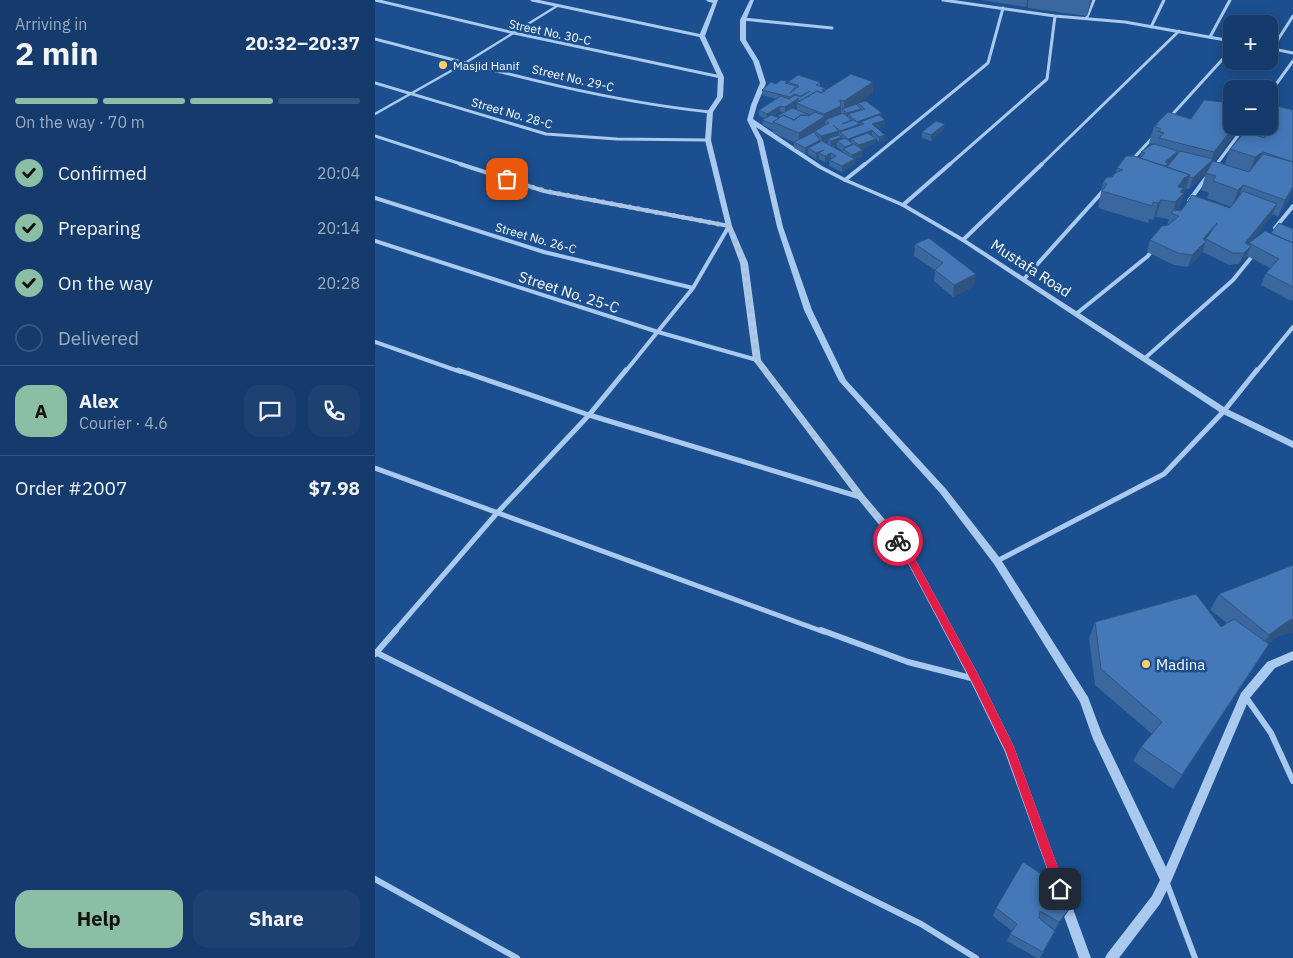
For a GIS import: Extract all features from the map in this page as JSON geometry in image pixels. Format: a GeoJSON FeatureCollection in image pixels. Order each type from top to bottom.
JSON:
{"type":"FeatureCollection","features":[{"type":"Feature","properties":{"kind":"street","name":"Street No. 30-C"},"geometry":{"type":"LineString","coordinates":[[375,0],[514,33],[721,77]]}},
{"type":"Feature","properties":{"kind":"street"},"geometry":{"type":"LineString","coordinates":[[532,0],[702,36]]}},
{"type":"Feature","properties":{"kind":"street"},"geometry":{"type":"LineString","coordinates":[[708,0],[716,1],[702,36],[721,77],[720,97],[710,112],[708,140],[729,226],[744,263],[757,360],[861,497],[906,551],[975,679],[1010,751],[1085,958]]}},
{"type":"Feature","properties":{"kind":"street"},"geometry":{"type":"LineString","coordinates":[[752,0],[743,19],[743,40],[756,61],[763,83],[753,105],[750,120],[760,140],[780,226],[808,310],[843,381],[943,491],[997,561],[1084,700],[1097,735],[1166,880],[1195,958]]}},
{"type":"Feature","properties":{"kind":"street"},"geometry":{"type":"LineString","coordinates":[[943,0],[968,1],[1055,16],[1087,17],[1151,26],[1223,39]]}},
{"type":"Feature","properties":{"kind":"street"},"geometry":{"type":"LineString","coordinates":[[1087,17],[1094,0]]}},
{"type":"Feature","properties":{"kind":"street"},"geometry":{"type":"LineString","coordinates":[[1151,26],[1164,0]]}},
{"type":"Feature","properties":{"kind":"street"},"geometry":{"type":"LineString","coordinates":[[1210,37],[1230,0]]}},
{"type":"Feature","properties":{"kind":"street"},"geometry":{"type":"LineString","coordinates":[[845,180],[988,63],[1003,8]]}},
{"type":"Feature","properties":{"kind":"street"},"geometry":{"type":"LineString","coordinates":[[903,205],[1047,79],[1055,16]]}},
{"type":"Feature","properties":{"kind":"street"},"geometry":{"type":"LineString","coordinates":[[1278,38],[1293,16]]}},
{"type":"Feature","properties":{"kind":"street"},"geometry":{"type":"LineString","coordinates":[[743,19],[831,28]]}},
{"type":"Feature","properties":{"kind":"street"},"geometry":{"type":"LineString","coordinates":[[963,240],[1179,31]]}},
{"type":"Feature","properties":{"kind":"street","name":"Street No. 29-C"},"geometry":{"type":"LineString","coordinates":[[375,39],[465,63],[622,100],[673,109],[710,112]]}},
{"type":"Feature","properties":{"kind":"street"},"geometry":{"type":"LineString","coordinates":[[1278,50],[1293,53]]}},
{"type":"Feature","properties":{"kind":"street"},"geometry":{"type":"LineString","coordinates":[[1165,124],[1223,59]]}},
{"type":"Feature","properties":{"kind":"street"},"geometry":{"type":"LineString","coordinates":[[1278,82],[1293,61]]}},
{"type":"Feature","properties":{"kind":"street","name":"Street No. 28-C"},"geometry":{"type":"LineString","coordinates":[[375,83],[546,134],[617,139],[708,140]]}},
{"type":"Feature","properties":{"kind":"street","name":"Mustafa Road"},"geometry":{"type":"LineString","coordinates":[[750,120],[820,167],[903,205],[963,240],[1224,411],[1293,445]]}},
{"type":"Feature","properties":{"kind":"street"},"geometry":{"type":"LineString","coordinates":[[1124,168],[1158,131]]}},
{"type":"Feature","properties":{"kind":"street"},"geometry":{"type":"LineString","coordinates":[[1188,202],[1238,135]]}},
{"type":"Feature","properties":{"kind":"street"},"geometry":{"type":"LineString","coordinates":[[375,136],[545,191],[729,226]]}},
{"type":"Feature","properties":{"kind":"street"},"geometry":{"type":"LineString","coordinates":[[1024,279],[1111,183]]}},
{"type":"Feature","properties":{"kind":"street","name":"Street No. 26-C"},"geometry":{"type":"LineString","coordinates":[[375,198],[544,252],[693,288]]}},
{"type":"Feature","properties":{"kind":"street"},"geometry":{"type":"LineString","coordinates":[[1270,234],[1291,212],[1293,206]]}},
{"type":"Feature","properties":{"kind":"street"},"geometry":{"type":"LineString","coordinates":[[729,226],[693,288],[658,332],[589,415],[497,513],[375,653],[921,924],[975,958]]}},
{"type":"Feature","properties":{"kind":"street","name":"Street No. 25-C"},"geometry":{"type":"LineString","coordinates":[[375,241],[658,332],[757,360]]}},
{"type":"Feature","properties":{"kind":"street"},"geometry":{"type":"LineString","coordinates":[[1077,314],[1148,256],[1154,248]]}},
{"type":"Feature","properties":{"kind":"street"},"geometry":{"type":"LineString","coordinates":[[1145,359],[1233,280],[1257,249]]}},
{"type":"Feature","properties":{"kind":"street"},"geometry":{"type":"LineString","coordinates":[[997,561],[1164,474],[1224,411],[1293,327]]}},
{"type":"Feature","properties":{"kind":"street"},"geometry":{"type":"LineString","coordinates":[[375,342],[589,415],[861,497]]}},
{"type":"Feature","properties":{"kind":"street"},"geometry":{"type":"LineString","coordinates":[[375,468],[908,662],[975,679]]}},
{"type":"Feature","properties":{"kind":"street"},"geometry":{"type":"LineString","coordinates":[[1111,958],[1155,900],[1166,880],[1245,696],[1271,665],[1293,655]]}},
{"type":"Feature","properties":{"kind":"street"},"geometry":{"type":"LineString","coordinates":[[1245,696],[1271,733],[1293,781]]}},
{"type":"Feature","properties":{"kind":"street"},"geometry":{"type":"LineString","coordinates":[[375,879],[517,958]]}},
{"type":"Feature","properties":{"kind":"lane"},"geometry":{"type":"LineString","coordinates":[[375,114],[465,63],[557,6]]}},
{"type":"Feature","properties":{"kind":"building"},"geometry":{"type":"Polygon","coordinates":[[[851,74],[873,82],[844,101],[840,100],[841,106],[824,114],[796,103],[817,91],[821,93],[851,74]]]}},
{"type":"Feature","properties":{"kind":"building"},"geometry":{"type":"Polygon","coordinates":[[[798,75],[820,82],[816,85],[825,88],[822,90],[825,91],[821,93],[817,91],[800,101],[798,100],[799,98],[785,107],[780,106],[767,114],[759,110],[781,96],[789,99],[795,95],[801,97],[810,91],[801,96],[794,94],[790,97],[762,90],[771,82],[776,84],[781,80],[796,86],[790,93],[799,86],[788,82],[798,75]]]}},
{"type":"Feature","properties":{"kind":"building"},"geometry":{"type":"Polygon","coordinates":[[[1204,100],[1223,102],[1223,135],[1227,135],[1214,152],[1159,138],[1164,133],[1158,131],[1161,129],[1154,126],[1168,112],[1191,119],[1204,100]]]}},
{"type":"Feature","properties":{"kind":"building"},"geometry":{"type":"Polygon","coordinates":[[[866,101],[882,113],[857,122],[848,114],[865,109],[858,103],[866,101]]]}},
{"type":"Feature","properties":{"kind":"building"},"geometry":{"type":"Polygon","coordinates":[[[856,104],[861,109],[847,113],[842,109],[856,104]]]}},
{"type":"Feature","properties":{"kind":"building"},"geometry":{"type":"Polygon","coordinates":[[[1278,106],[1293,110],[1293,162],[1263,152],[1255,157],[1230,149],[1242,135],[1255,135],[1265,138],[1267,135],[1278,135],[1278,106]]]}},
{"type":"Feature","properties":{"kind":"building"},"geometry":{"type":"Polygon","coordinates":[[[792,108],[810,115],[801,115],[794,120],[783,115],[777,116],[792,108]]]}},
{"type":"Feature","properties":{"kind":"building"},"geometry":{"type":"Polygon","coordinates":[[[815,112],[825,116],[799,133],[773,122],[783,115],[794,120],[801,115],[809,116],[815,112]]]}},
{"type":"Feature","properties":{"kind":"building"},"geometry":{"type":"Polygon","coordinates":[[[843,113],[852,120],[842,124],[854,120],[860,124],[840,131],[833,125],[839,131],[821,136],[815,131],[829,123],[825,120],[843,113]]]}},
{"type":"Feature","properties":{"kind":"building"},"geometry":{"type":"Polygon","coordinates":[[[771,115],[779,118],[773,124],[762,120],[771,115]]]}},
{"type":"Feature","properties":{"kind":"building"},"geometry":{"type":"Polygon","coordinates":[[[879,115],[885,120],[872,124],[885,135],[879,137],[872,130],[848,139],[840,132],[864,124],[860,122],[879,115]]]}},
{"type":"Feature","properties":{"kind":"building"},"geometry":{"type":"Polygon","coordinates":[[[936,121],[945,124],[931,135],[922,132],[936,121]]]}},
{"type":"Feature","properties":{"kind":"building"},"geometry":{"type":"Polygon","coordinates":[[[814,132],[820,140],[805,148],[794,142],[814,132]]]}},
{"type":"Feature","properties":{"kind":"building"},"geometry":{"type":"Polygon","coordinates":[[[868,133],[876,139],[859,145],[851,139],[868,133]]]}},
{"type":"Feature","properties":{"kind":"building"},"geometry":{"type":"Polygon","coordinates":[[[838,135],[842,137],[831,141],[828,139],[838,135]]]}},
{"type":"Feature","properties":{"kind":"building"},"geometry":{"type":"Polygon","coordinates":[[[845,138],[853,144],[845,147],[837,141],[845,138]]]}},
{"type":"Feature","properties":{"kind":"building"},"geometry":{"type":"Polygon","coordinates":[[[822,141],[855,159],[842,166],[829,160],[836,156],[831,153],[825,156],[819,153],[824,150],[816,153],[808,148],[822,141]]]}},
{"type":"Feature","properties":{"kind":"building"},"geometry":{"type":"Polygon","coordinates":[[[854,144],[863,150],[852,155],[843,149],[854,144]]]}},
{"type":"Feature","properties":{"kind":"building"},"geometry":{"type":"Polygon","coordinates":[[[1155,144],[1178,151],[1165,162],[1168,163],[1165,166],[1140,158],[1145,153],[1141,152],[1155,144]]]}},
{"type":"Feature","properties":{"kind":"building"},"geometry":{"type":"Polygon","coordinates":[[[1180,151],[1213,159],[1193,178],[1189,177],[1190,175],[1167,167],[1180,151]]]}},
{"type":"Feature","properties":{"kind":"building"},"geometry":{"type":"Polygon","coordinates":[[[1263,154],[1293,162],[1293,187],[1285,200],[1243,185],[1238,190],[1213,181],[1216,176],[1206,173],[1213,161],[1249,172],[1263,154]]]}},
{"type":"Feature","properties":{"kind":"building"},"geometry":{"type":"Polygon","coordinates":[[[1126,156],[1134,156],[1190,175],[1184,178],[1178,187],[1184,188],[1180,192],[1184,193],[1175,202],[1161,200],[1158,203],[1153,202],[1152,206],[1102,191],[1107,184],[1103,182],[1107,177],[1112,177],[1115,173],[1123,170],[1117,168],[1126,156]]]}},
{"type":"Feature","properties":{"kind":"building"},"geometry":{"type":"Polygon","coordinates":[[[1243,191],[1277,204],[1245,243],[1251,246],[1244,253],[1233,253],[1206,239],[1217,223],[1203,239],[1206,241],[1192,255],[1178,253],[1150,240],[1162,226],[1168,225],[1179,216],[1171,213],[1174,210],[1181,211],[1192,195],[1230,208],[1243,191]]]}},
{"type":"Feature","properties":{"kind":"building"},"geometry":{"type":"Polygon","coordinates":[[[1279,223],[1293,229],[1293,243],[1271,233],[1279,223]]]}},
{"type":"Feature","properties":{"kind":"building"},"geometry":{"type":"Polygon","coordinates":[[[1265,231],[1293,243],[1293,287],[1266,273],[1279,259],[1249,243],[1265,231]]]}},
{"type":"Feature","properties":{"kind":"building"},"geometry":{"type":"Polygon","coordinates":[[[929,238],[976,274],[954,285],[935,270],[943,263],[915,244],[929,238]]]}},
{"type":"Feature","properties":{"kind":"building"},"geometry":{"type":"Polygon","coordinates":[[[1293,565],[1293,619],[1269,635],[1219,594],[1293,565]]]}},
{"type":"Feature","properties":{"kind":"building"},"geometry":{"type":"Polygon","coordinates":[[[1196,594],[1221,627],[1234,619],[1269,644],[1182,775],[1141,747],[1162,722],[1101,669],[1095,622],[1196,594]]]}},
{"type":"Feature","properties":{"kind":"building"},"geometry":{"type":"Polygon","coordinates":[[[1023,862],[1065,889],[1061,898],[1071,907],[1059,922],[1040,911],[1039,918],[1055,931],[1043,952],[1010,934],[1017,924],[996,908],[1023,862]]]}},
{"type":"Feature","properties":{"kind":"way so far"},"geometry":{"type":"LineString","coordinates":[[507,179],[545,191],[729,226],[744,263],[757,360],[813,431],[861,497],[898,541]]}},
{"type":"Feature","properties":{"kind":"place","name":"Masjid Hanif"},"geometry":{"type":"Point","coordinates":[443,65]}},
{"type":"Feature","properties":{"kind":"place","name":"Madina"},"geometry":{"type":"Point","coordinates":[1146,664]}},
{"type":"Feature","properties":{"kind":"route"},"geometry":{"type":"LineString","coordinates":[[898,541],[906,551],[975,679],[1010,751],[1060,889]]}}]}
